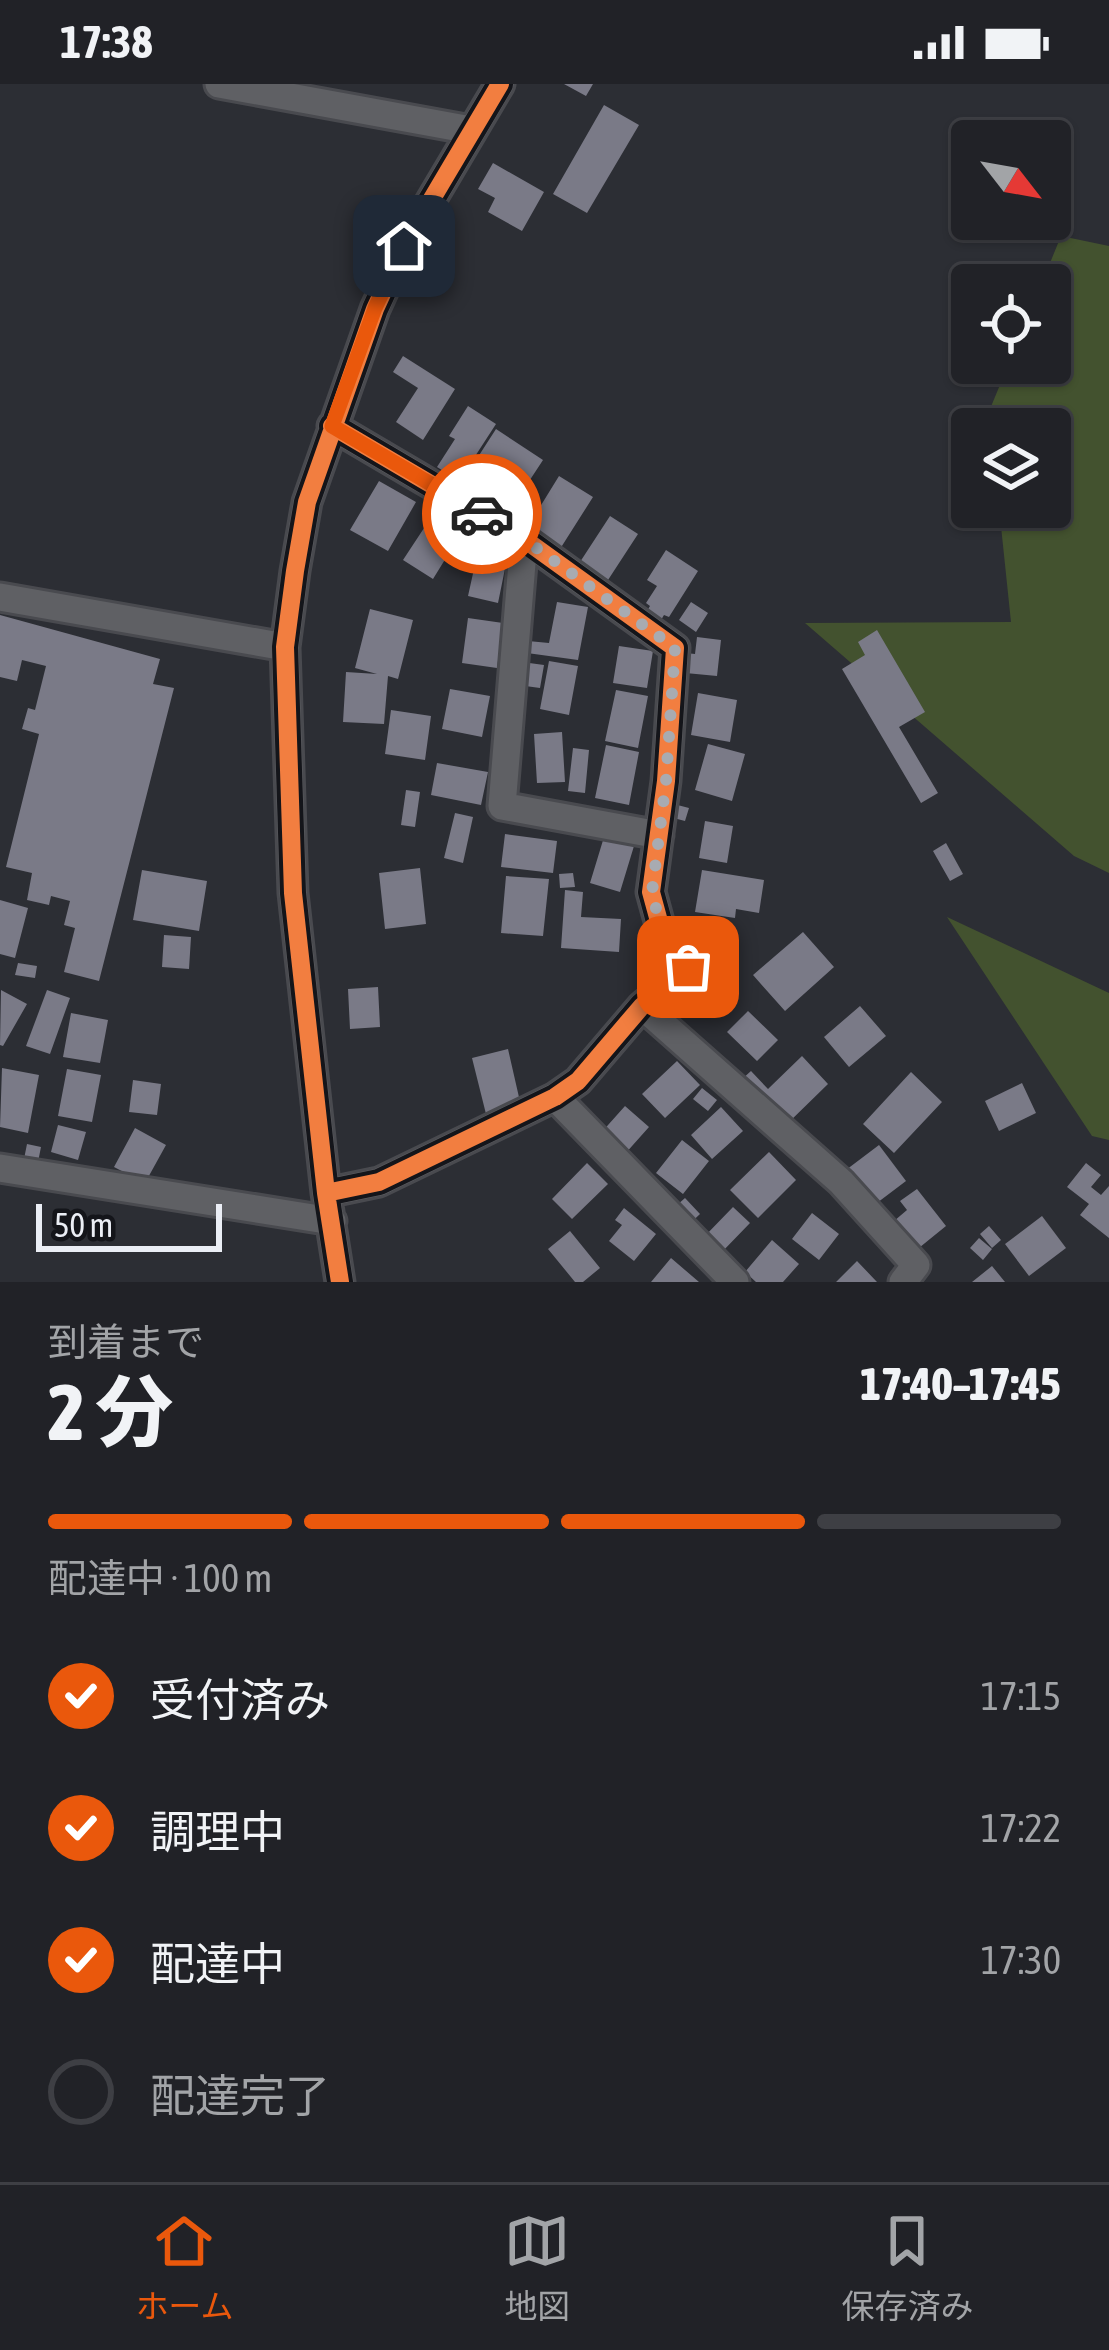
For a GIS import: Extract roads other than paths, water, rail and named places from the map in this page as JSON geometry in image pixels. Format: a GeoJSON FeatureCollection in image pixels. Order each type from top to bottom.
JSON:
{"type":"FeatureCollection","features":[{"type":"Feature","properties":{"kind":"street"},"geometry":{"type":"LineString","coordinates":[[219,84],[471,130]]}},
{"type":"Feature","properties":{"kind":"street"},"geometry":{"type":"LineString","coordinates":[[340,1282],[293,893],[285,647],[307,502],[375,308],[404,246],[500,84]]}},
{"type":"Feature","properties":{"kind":"street"},"geometry":{"type":"LineString","coordinates":[[0,1168],[329,1207],[555,1097],[578,1081],[642,1006],[688,967],[663,937],[652,892],[675,648],[524,539],[332,426]]}},
{"type":"Feature","properties":{"kind":"street"},"geometry":{"type":"LineString","coordinates":[[524,539],[502,806],[659,835]]}},
{"type":"Feature","properties":{"kind":"street"},"geometry":{"type":"LineString","coordinates":[[0,597],[285,647]]}},
{"type":"Feature","properties":{"kind":"street"},"geometry":{"type":"LineString","coordinates":[[642,1006],[841,1182],[916,1265],[903,1282]]}},
{"type":"Feature","properties":{"kind":"street"},"geometry":{"type":"LineString","coordinates":[[555,1097],[735,1282]]}}]}
